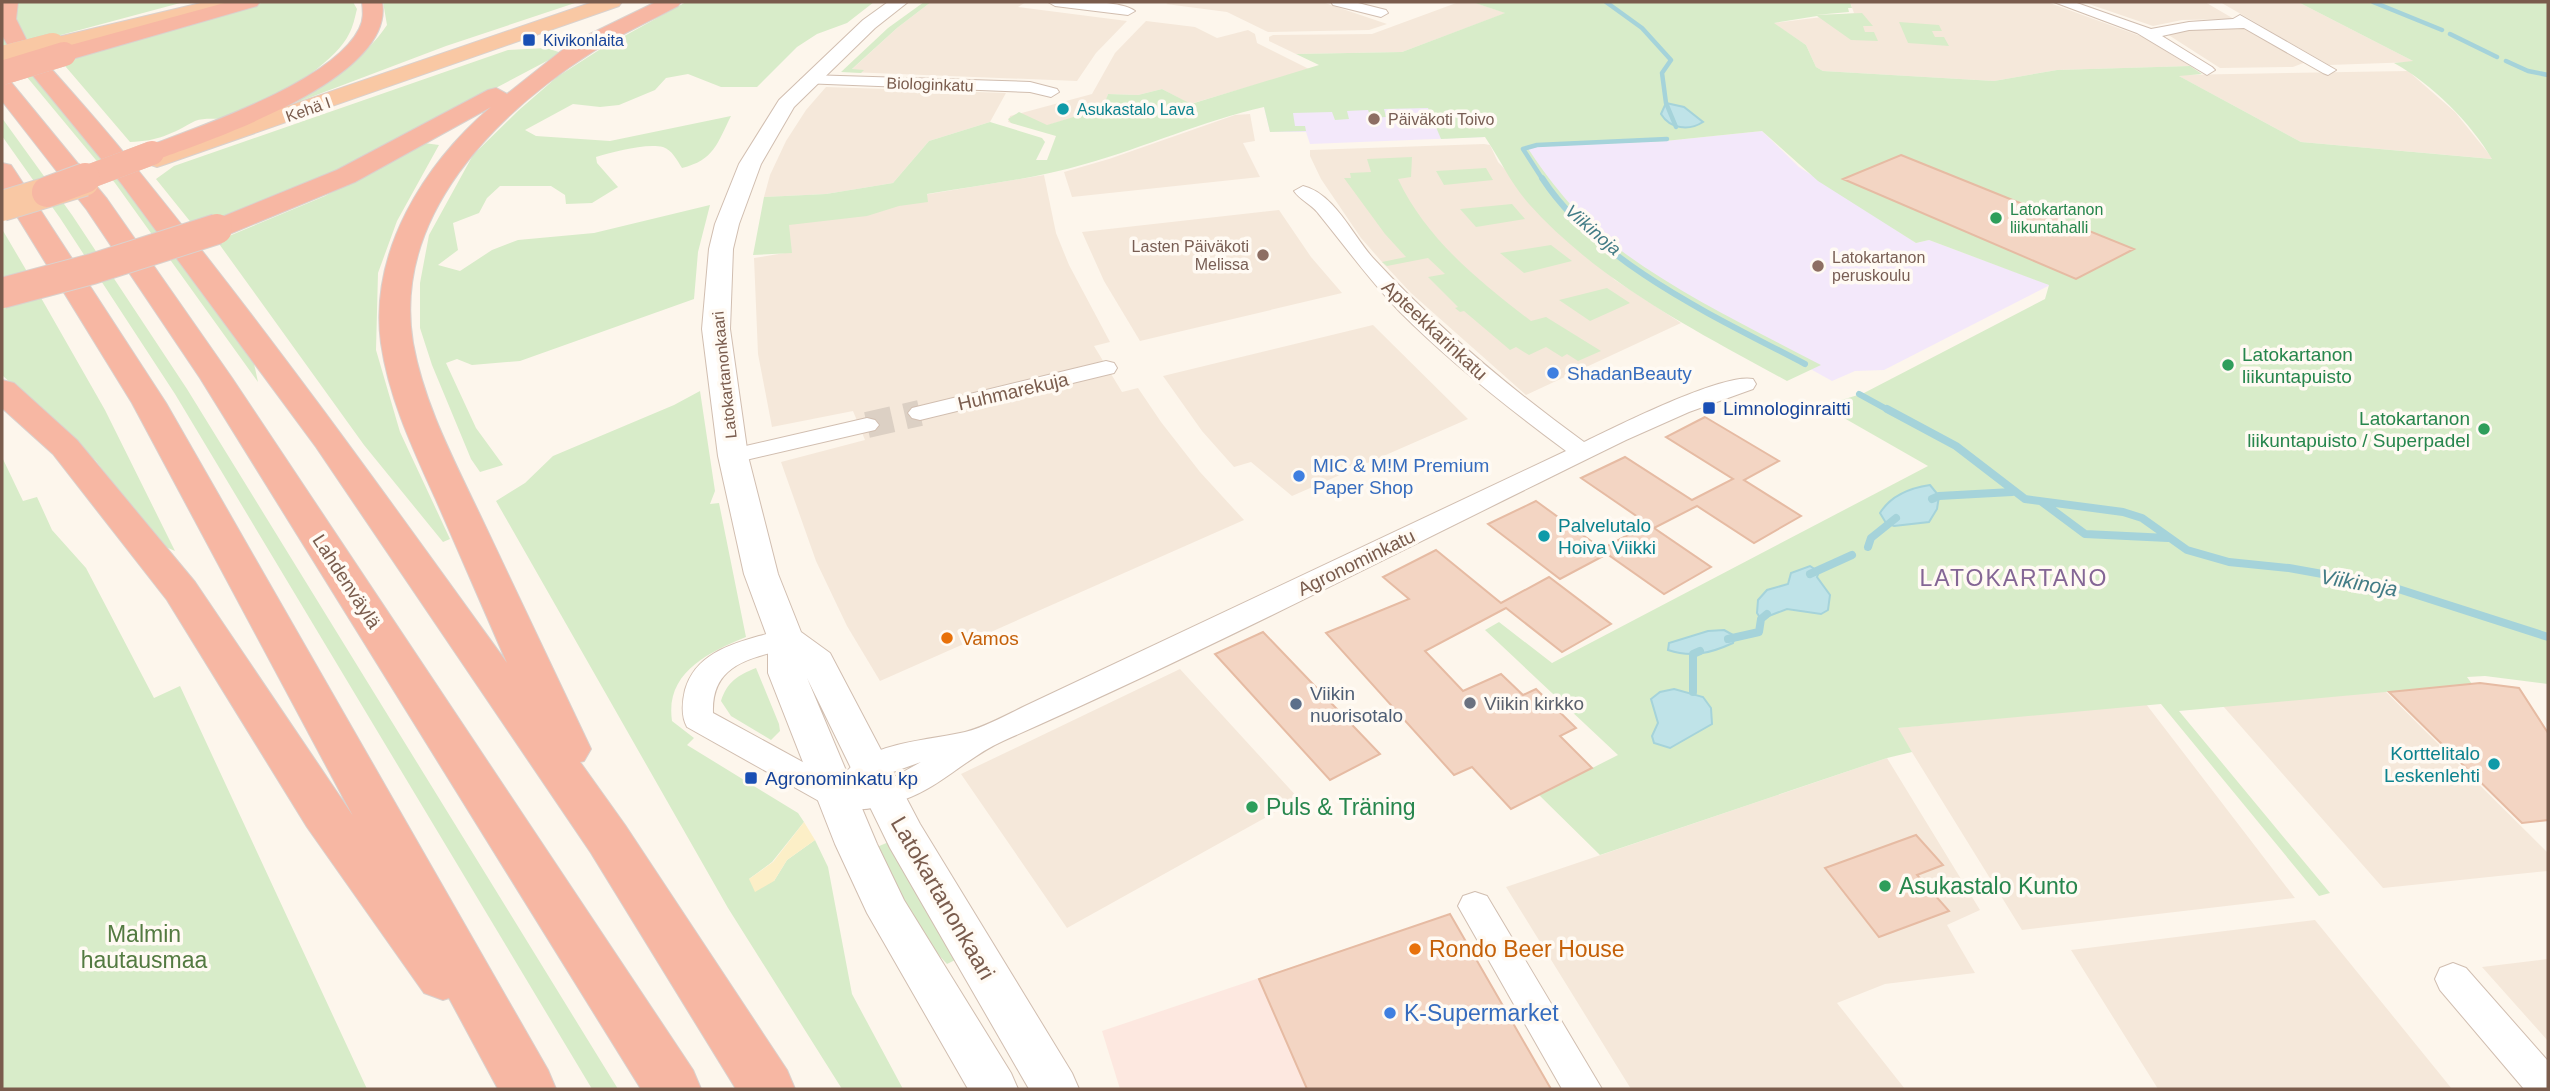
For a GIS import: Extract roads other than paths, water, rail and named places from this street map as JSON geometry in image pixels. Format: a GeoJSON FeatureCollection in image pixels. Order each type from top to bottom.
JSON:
{"type":"FeatureCollection","features":[{"type":"Feature","properties":{"kind":"highway"},"geometry":{"type":"LineString","coordinates":[[8,2],[4,14],[5,22],[18,44],[130,177],[330,442],[608,839],[767,1089]]}},
{"type":"Feature","properties":{"kind":"highway"},"geometry":{"type":"LineString","coordinates":[[2,73],[55,47],[193,2]]}},
{"type":"Feature","properties":{"kind":"highway"},"geometry":{"type":"LineString","coordinates":[[55,47],[229,2]]}},
{"type":"Feature","properties":{"kind":"highway"},"geometry":{"type":"LineString","coordinates":[[2,56],[55,47],[250,2]]}},
{"type":"Feature","properties":{"kind":"highway"},"geometry":{"type":"LineString","coordinates":[[154,156],[260,110],[339,63],[368,33],[374,12],[372,2]]}},
{"type":"Feature","properties":{"kind":"highway","name":"Kehä I"},"geometry":{"type":"LineString","coordinates":[[2,206],[308,109],[611,2]]}},
{"type":"Feature","properties":{"kind":"highway"},"geometry":{"type":"LineString","coordinates":[[2,293],[92,270],[217,229],[346,176],[671,2]]}},
{"type":"Feature","properties":{"kind":"highway"},"geometry":{"type":"LineString","coordinates":[[594,41],[540,78],[496,114],[440,177],[416,219],[406,243],[395,311],[400,357],[410,396],[426,439],[608,839]]}},
{"type":"Feature","properties":{"kind":"highway","name":"Lahdenväylä"},"geometry":{"type":"LineString","coordinates":[[2,86],[97,205],[216,379],[673,1089]]}},
{"type":"Feature","properties":{"kind":"highway"},"geometry":{"type":"LineString","coordinates":[[2,171],[149,404],[527,1089]]}},
{"type":"Feature","properties":{"kind":"highway"},"geometry":{"type":"LineString","coordinates":[[2,390],[65,447],[181,591],[324,814],[527,1089]]}},
{"type":"Feature","properties":{"kind":"highway"},"geometry":{"type":"LineString","coordinates":[[2,408],[65,447]]}},
{"type":"Feature","properties":{"kind":"street","name":"Latokartanonkaari"},"geometry":{"type":"LineString","coordinates":[[899,2],[869,24],[808,80],[786,104],[750,164],[727,224],[721,249],[716,329],[733,456],[761,574],[786,639],[786,673],[856,844],[889,913],[994,1089]]}},
{"type":"Feature","properties":{"kind":"street"},"geometry":{"type":"LineString","coordinates":[[1055,2],[1128,11]]}},
{"type":"Feature","properties":{"kind":"street"},"geometry":{"type":"LineString","coordinates":[[1338,2],[1381,13]]}},
{"type":"Feature","properties":{"kind":"street"},"geometry":{"type":"LineString","coordinates":[[2061,2],[2148,34],[2207,70]]}},
{"type":"Feature","properties":{"kind":"street"},"geometry":{"type":"LineString","coordinates":[[2148,34],[2189,26],[2244,21],[2328,70]]}},
{"type":"Feature","properties":{"kind":"street","name":"Biologinkatu"},"geometry":{"type":"LineString","coordinates":[[808,80],[1030,87],[1051,92]]}},
{"type":"Feature","properties":{"kind":"street","name":"Apteekkarinkatu"},"geometry":{"type":"LineString","coordinates":[[1303,191],[1322,206],[1362,258],[1418,317],[1506,396],[1584,453]]}},
{"type":"Feature","properties":{"kind":"street","name":"Huhmarekuja"},"geometry":{"type":"LineString","coordinates":[[920,413],[1106,368]]}},
{"type":"Feature","properties":{"kind":"street","name":"Agronominkatu"},"geometry":{"type":"LineString","coordinates":[[837,796],[877,782],[940,766],[969,743],[1188,644],[1707,395],[1745,384]]}},
{"type":"Feature","properties":{"kind":"street"},"geometry":{"type":"LineString","coordinates":[[733,456],[867,425]]}},
{"type":"Feature","properties":{"kind":"street","name":"Latokartanonkaari"},"geometry":{"type":"LineString","coordinates":[[786,639],[817,662],[877,782],[1055,1089]]}},
{"type":"Feature","properties":{"kind":"street"},"geometry":{"type":"LineString","coordinates":[[786,639],[732,657],[705,673],[695,699],[698,719],[837,796]]}},
{"type":"Feature","properties":{"kind":"street"},"geometry":{"type":"LineString","coordinates":[[1475,906],[1583,1089]]}},
{"type":"Feature","properties":{"kind":"street"},"geometry":{"type":"LineString","coordinates":[[2453,979],[2548,1089]]}},
{"type":"Feature","properties":{"kind":"water"},"geometry":{"type":"Polygon","coordinates":[[[1666,103],[1684,107],[1703,122],[1692,127],[1669,123],[1661,114],[1666,103]]]}},
{"type":"Feature","properties":{"kind":"water"},"geometry":{"type":"Polygon","coordinates":[[[1930,485],[1939,496],[1937,509],[1929,522],[1894,526],[1886,523],[1880,513],[1890,501],[1908,490],[1930,485]]]}},
{"type":"Feature","properties":{"kind":"water"},"geometry":{"type":"Polygon","coordinates":[[[1810,566],[1819,572],[1817,577],[1830,595],[1828,610],[1821,614],[1787,609],[1761,619],[1757,613],[1758,600],[1767,590],[1788,584],[1791,573],[1810,566]]]}},
{"type":"Feature","properties":{"kind":"water"},"geometry":{"type":"Polygon","coordinates":[[[1724,630],[1735,636],[1733,643],[1693,654],[1668,650],[1669,643],[1708,631],[1724,630]]]}},
{"type":"Feature","properties":{"kind":"water"},"geometry":{"type":"Polygon","coordinates":[[[1674,689],[1703,697],[1711,708],[1712,724],[1670,748],[1654,743],[1652,736],[1658,723],[1651,699],[1660,692],[1674,689]]]}},
{"type":"Feature","properties":{"kind":"waterway","name":"Viikinoja"},"geometry":{"type":"LineString","coordinates":[[1606,2],[1642,28],[1671,60],[1662,73],[1666,103],[1676,127]]}},
{"type":"Feature","properties":{"kind":"waterway"},"geometry":{"type":"LineString","coordinates":[[2373,2],[2442,30]]}},
{"type":"Feature","properties":{"kind":"waterway"},"geometry":{"type":"LineString","coordinates":[[2450,34],[2497,57]]}},
{"type":"Feature","properties":{"kind":"waterway"},"geometry":{"type":"LineString","coordinates":[[2506,61],[2528,71],[2548,75]]}},
{"type":"Feature","properties":{"kind":"waterway","name":"Viikinoja"},"geometry":{"type":"LineString","coordinates":[[1543,180],[1523,149],[1537,145],[1667,139]]}},
{"type":"Feature","properties":{"kind":"waterway","name":"Viikinoja"},"geometry":{"type":"LineString","coordinates":[[1542,178],[1566,209],[1627,263],[1698,307],[1805,364]]}},
{"type":"Feature","properties":{"kind":"waterway","name":"Viikinoja"},"geometry":{"type":"LineString","coordinates":[[1859,394],[1890,411]]}},
{"type":"Feature","properties":{"kind":"waterway","name":"Viikinoja"},"geometry":{"type":"LineString","coordinates":[[1887,409],[1956,446],[2025,499],[2123,512],[2142,518],[2187,550],[2229,562],[2289,568],[2389,586],[2548,637]]}},
{"type":"Feature","properties":{"kind":"waterway"},"geometry":{"type":"LineString","coordinates":[[1932,499],[1939,496],[2012,492]]}},
{"type":"Feature","properties":{"kind":"waterway","name":"Viikinoja"},"geometry":{"type":"LineString","coordinates":[[2042,502],[2085,534],[2168,538]]}},
{"type":"Feature","properties":{"kind":"waterway"},"geometry":{"type":"LineString","coordinates":[[1868,547],[1871,538],[1896,518]]}},
{"type":"Feature","properties":{"kind":"waterway"},"geometry":{"type":"LineString","coordinates":[[1810,574],[1852,555]]}},
{"type":"Feature","properties":{"kind":"waterway"},"geometry":{"type":"LineString","coordinates":[[1728,639],[1759,632],[1761,619],[1767,614]]}},
{"type":"Feature","properties":{"kind":"waterway"},"geometry":{"type":"LineString","coordinates":[[1693,692],[1693,654],[1700,651]]}},
{"type":"Feature","properties":{"kind":"tunnel"},"geometry":{"type":"LineString","coordinates":[[867,425],[920,413]]}},
{"type":"Feature","properties":{"kind":"place","name":"Kivikonlaita"},"geometry":{"type":"Point","coordinates":[529,40]}},
{"type":"Feature","properties":{"kind":"place","name":"Asukastalo Lava"},"geometry":{"type":"Point","coordinates":[1063,109]}},
{"type":"Feature","properties":{"kind":"place","name":"Päiväkoti Toivo"},"geometry":{"type":"Point","coordinates":[1374,119]}},
{"type":"Feature","properties":{"kind":"place","name":"Latokartanon liikuntahalli"},"geometry":{"type":"Point","coordinates":[1996,218]}},
{"type":"Feature","properties":{"kind":"place","name":"Lasten Päiväkoti Melissa"},"geometry":{"type":"Point","coordinates":[1263,255]}},
{"type":"Feature","properties":{"kind":"place","name":"Latokartanon peruskoulu"},"geometry":{"type":"Point","coordinates":[1818,266]}},
{"type":"Feature","properties":{"kind":"place","name":"Latokartanon liikuntapuisto"},"geometry":{"type":"Point","coordinates":[2228,365]}},
{"type":"Feature","properties":{"kind":"place","name":"ShadanBeauty"},"geometry":{"type":"Point","coordinates":[1553,373]}},
{"type":"Feature","properties":{"kind":"place","name":"Limnologinraitti"},"geometry":{"type":"Point","coordinates":[1709,408]}},
{"type":"Feature","properties":{"kind":"place","name":"Latokartanon liikuntapuisto / Superpadel"},"geometry":{"type":"Point","coordinates":[2484,429]}},
{"type":"Feature","properties":{"kind":"place","name":"MIC & M!M Premium Paper Shop"},"geometry":{"type":"Point","coordinates":[1299,476]}},
{"type":"Feature","properties":{"kind":"place","name":"Palvelutalo Hoiva Viikki"},"geometry":{"type":"Point","coordinates":[1544,536]}},
{"type":"Feature","properties":{"kind":"place","name":"Vamos"},"geometry":{"type":"Point","coordinates":[947,638]}},
{"type":"Feature","properties":{"kind":"place","name":"Viikin kirkko"},"geometry":{"type":"Point","coordinates":[1470,703]}},
{"type":"Feature","properties":{"kind":"place","name":"Viikin nuorisotalo"},"geometry":{"type":"Point","coordinates":[1296,704]}},
{"type":"Feature","properties":{"kind":"place","name":"Korttelitalo Leskenlehti"},"geometry":{"type":"Point","coordinates":[2494,764]}},
{"type":"Feature","properties":{"kind":"place","name":"Agronominkatu kp"},"geometry":{"type":"Point","coordinates":[751,778]}},
{"type":"Feature","properties":{"kind":"place","name":"Puls & Träning"},"geometry":{"type":"Point","coordinates":[1252,807]}},
{"type":"Feature","properties":{"kind":"place","name":"Asukastalo Kunto"},"geometry":{"type":"Point","coordinates":[1885,886]}},
{"type":"Feature","properties":{"kind":"place","name":"Rondo Beer House"},"geometry":{"type":"Point","coordinates":[1415,949]}},
{"type":"Feature","properties":{"kind":"place","name":"K-Supermarket"},"geometry":{"type":"Point","coordinates":[1390,1013]}},
{"type":"Feature","properties":{"kind":"district","name":"LATOKARTANO"},"geometry":{"type":"Point","coordinates":[2014,578]}},
{"type":"Feature","properties":{"kind":"park label","name":"Malmin hautausmaa"},"geometry":{"type":"Point","coordinates":[144,947]}}]}
